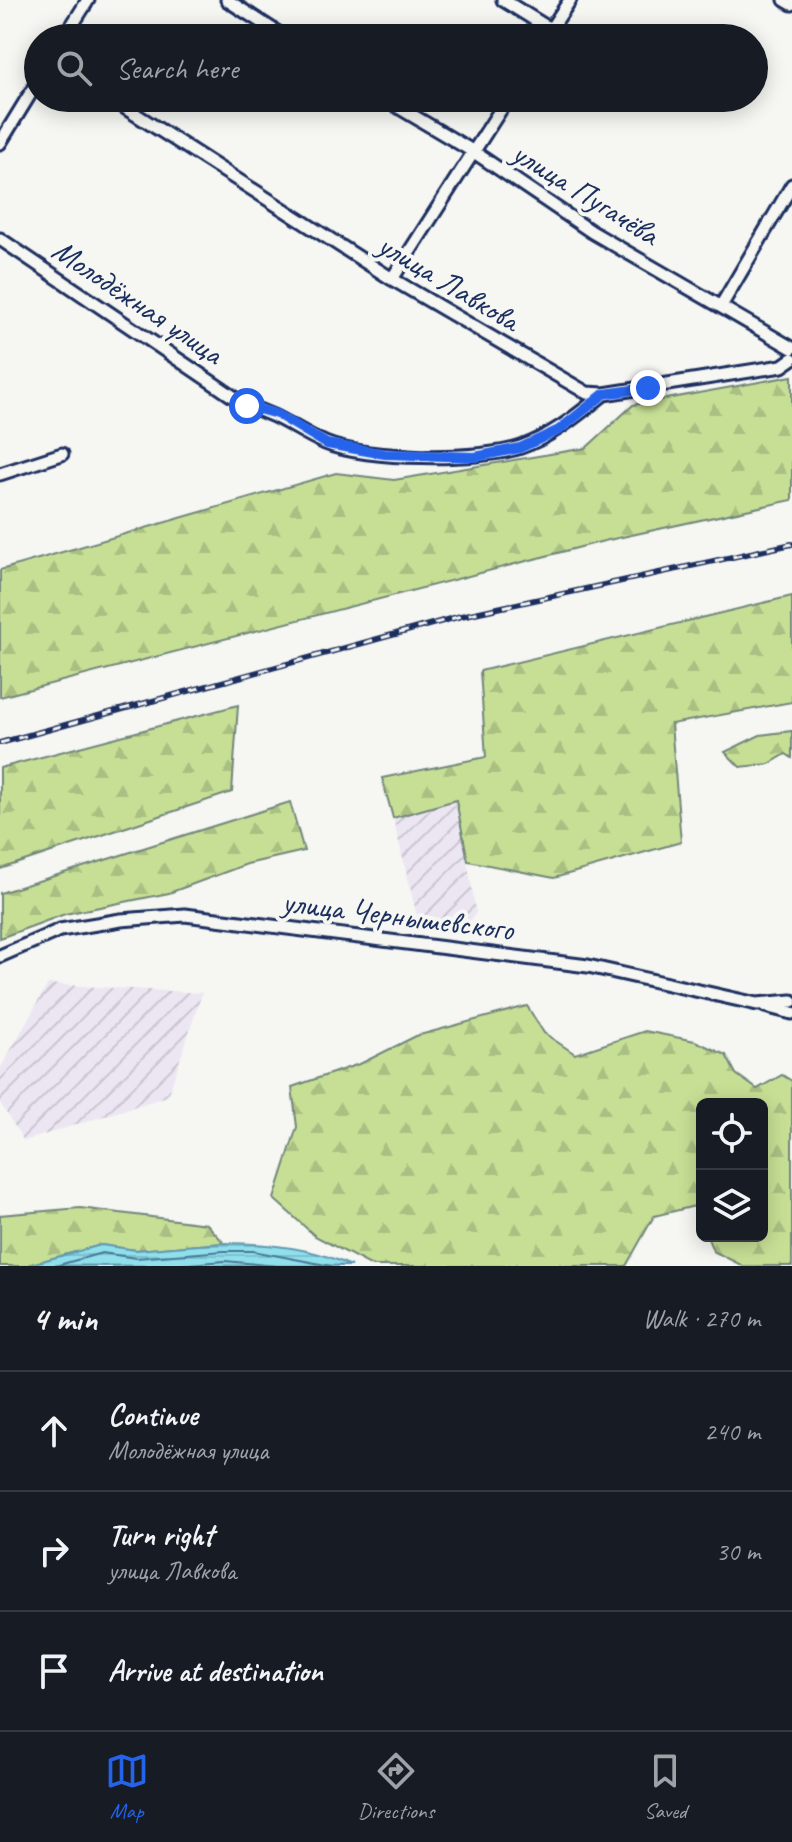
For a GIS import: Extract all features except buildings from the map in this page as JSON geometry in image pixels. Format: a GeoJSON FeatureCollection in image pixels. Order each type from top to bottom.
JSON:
{"type":"FeatureCollection","features":[{"type":"Feature","properties":{"kind":"street"},"geometry":{"type":"LineString","coordinates":[[73,24],[88,0]]}},
{"type":"Feature","properties":{"kind":"street"},"geometry":{"type":"LineString","coordinates":[[227,0],[264,24]]}},
{"type":"Feature","properties":{"kind":"street"},"geometry":{"type":"LineString","coordinates":[[503,0],[535,24]]}},
{"type":"Feature","properties":{"kind":"street"},"geometry":{"type":"LineString","coordinates":[[554,24],[570,0]]}},
{"type":"Feature","properties":{"kind":"street"},"geometry":{"type":"LineString","coordinates":[[785,0],[792,4]]}},
{"type":"Feature","properties":{"kind":"street"},"geometry":{"type":"LineString","coordinates":[[0,143],[24,104]]}},
{"type":"Feature","properties":{"kind":"street","name":"улица Лавкова"},"geometry":{"type":"LineString","coordinates":[[132,112],[392,279],[571,386],[604,394],[782,366],[791,354]]}},
{"type":"Feature","properties":{"kind":"street","name":"улица Пугачёва"},"geometry":{"type":"LineString","coordinates":[[407,112],[474,152],[592,232],[721,306],[791,354]]}},
{"type":"Feature","properties":{"kind":"street"},"geometry":{"type":"LineString","coordinates":[[392,279],[499,112]]}},
{"type":"Feature","properties":{"kind":"street"},"geometry":{"type":"LineString","coordinates":[[721,306],[792,185]]}},
{"type":"Feature","properties":{"kind":"street","name":"Молодёжная улица"},"geometry":{"type":"LineString","coordinates":[[0,239],[247,406],[277,414],[327,444],[385,454],[475,457],[520,448],[559,430],[604,394]]}},
{"type":"Feature","properties":{"kind":"street"},"geometry":{"type":"LineString","coordinates":[[0,474],[62,454]]}},
{"type":"Feature","properties":{"kind":"street","name":"улица Чернышевского"},"geometry":{"type":"LineString","coordinates":[[0,956],[60,930],[121,920],[185,915],[588,966],[757,1004],[792,1001]]}},
{"type":"Feature","properties":{"kind":"street"},"geometry":{"type":"LineString","coordinates":[[757,1004],[792,1013]]}},
{"type":"Feature","properties":{"kind":"shaded area"},"geometry":{"type":"Polygon","coordinates":[[[457,800],[476,913],[465,928],[419,924],[393,818],[457,800]]]}},
{"type":"Feature","properties":{"kind":"shaded area"},"geometry":{"type":"Polygon","coordinates":[[[48,984],[202,993],[168,1096],[24,1141],[0,1103],[0,1069],[48,984]]]}},
{"type":"Feature","properties":{"kind":"green space"},"geometry":{"type":"Polygon","coordinates":[[[792,376],[792,500],[604,541],[0,697],[0,570],[336,473],[394,480],[586,448],[633,405],[792,376]]]}},
{"type":"Feature","properties":{"kind":"green space"},"geometry":{"type":"Polygon","coordinates":[[[792,596],[792,702],[671,724],[681,842],[554,878],[468,861],[456,800],[393,818],[382,778],[486,757],[480,671],[792,596]]]}},
{"type":"Feature","properties":{"kind":"green space"},"geometry":{"type":"Polygon","coordinates":[[[238,705],[232,792],[0,869],[0,768],[238,705]]]}},
{"type":"Feature","properties":{"kind":"green space"},"geometry":{"type":"Polygon","coordinates":[[[792,731],[792,758],[786,754],[769,764],[740,767],[725,752],[760,735],[792,731]]]}},
{"type":"Feature","properties":{"kind":"green space"},"geometry":{"type":"Polygon","coordinates":[[[290,802],[304,851],[247,864],[169,893],[65,914],[0,938],[0,893],[290,802]]]}},
{"type":"Feature","properties":{"kind":"green space"},"geometry":{"type":"Polygon","coordinates":[[[527,1006],[544,1033],[575,1054],[645,1031],[695,1041],[726,1055],[736,1074],[757,1089],[782,1075],[792,1081],[792,1266],[743,1266],[713,1251],[709,1242],[768,1242],[768,1098],[696,1098],[696,1208],[695,1206],[654,1216],[626,1266],[372,1266],[315,1236],[274,1199],[297,1127],[292,1087],[362,1063],[416,1036],[527,1006]]]}},
{"type":"Feature","properties":{"kind":"green space"},"geometry":{"type":"Polygon","coordinates":[[[80,1208],[207,1224],[224,1243],[136,1250],[101,1245],[24,1266],[0,1266],[0,1215],[80,1208]]]}},
{"type":"Feature","properties":{"kind":"water"},"geometry":{"type":"Polygon","coordinates":[[[224,1243],[289,1248],[322,1255],[351,1266],[24,1266],[101,1245],[136,1250],[224,1243]]]}},
{"type":"Feature","properties":{"kind":"railway"},"geometry":{"type":"LineString","coordinates":[[0,743],[461,616],[792,544]]}},
{"type":"Feature","properties":{"kind":"route"},"geometry":{"type":"LineString","coordinates":[[247,406],[277,414],[327,444],[385,454],[475,457],[520,448],[559,430],[604,394],[648,388]]}}]}
